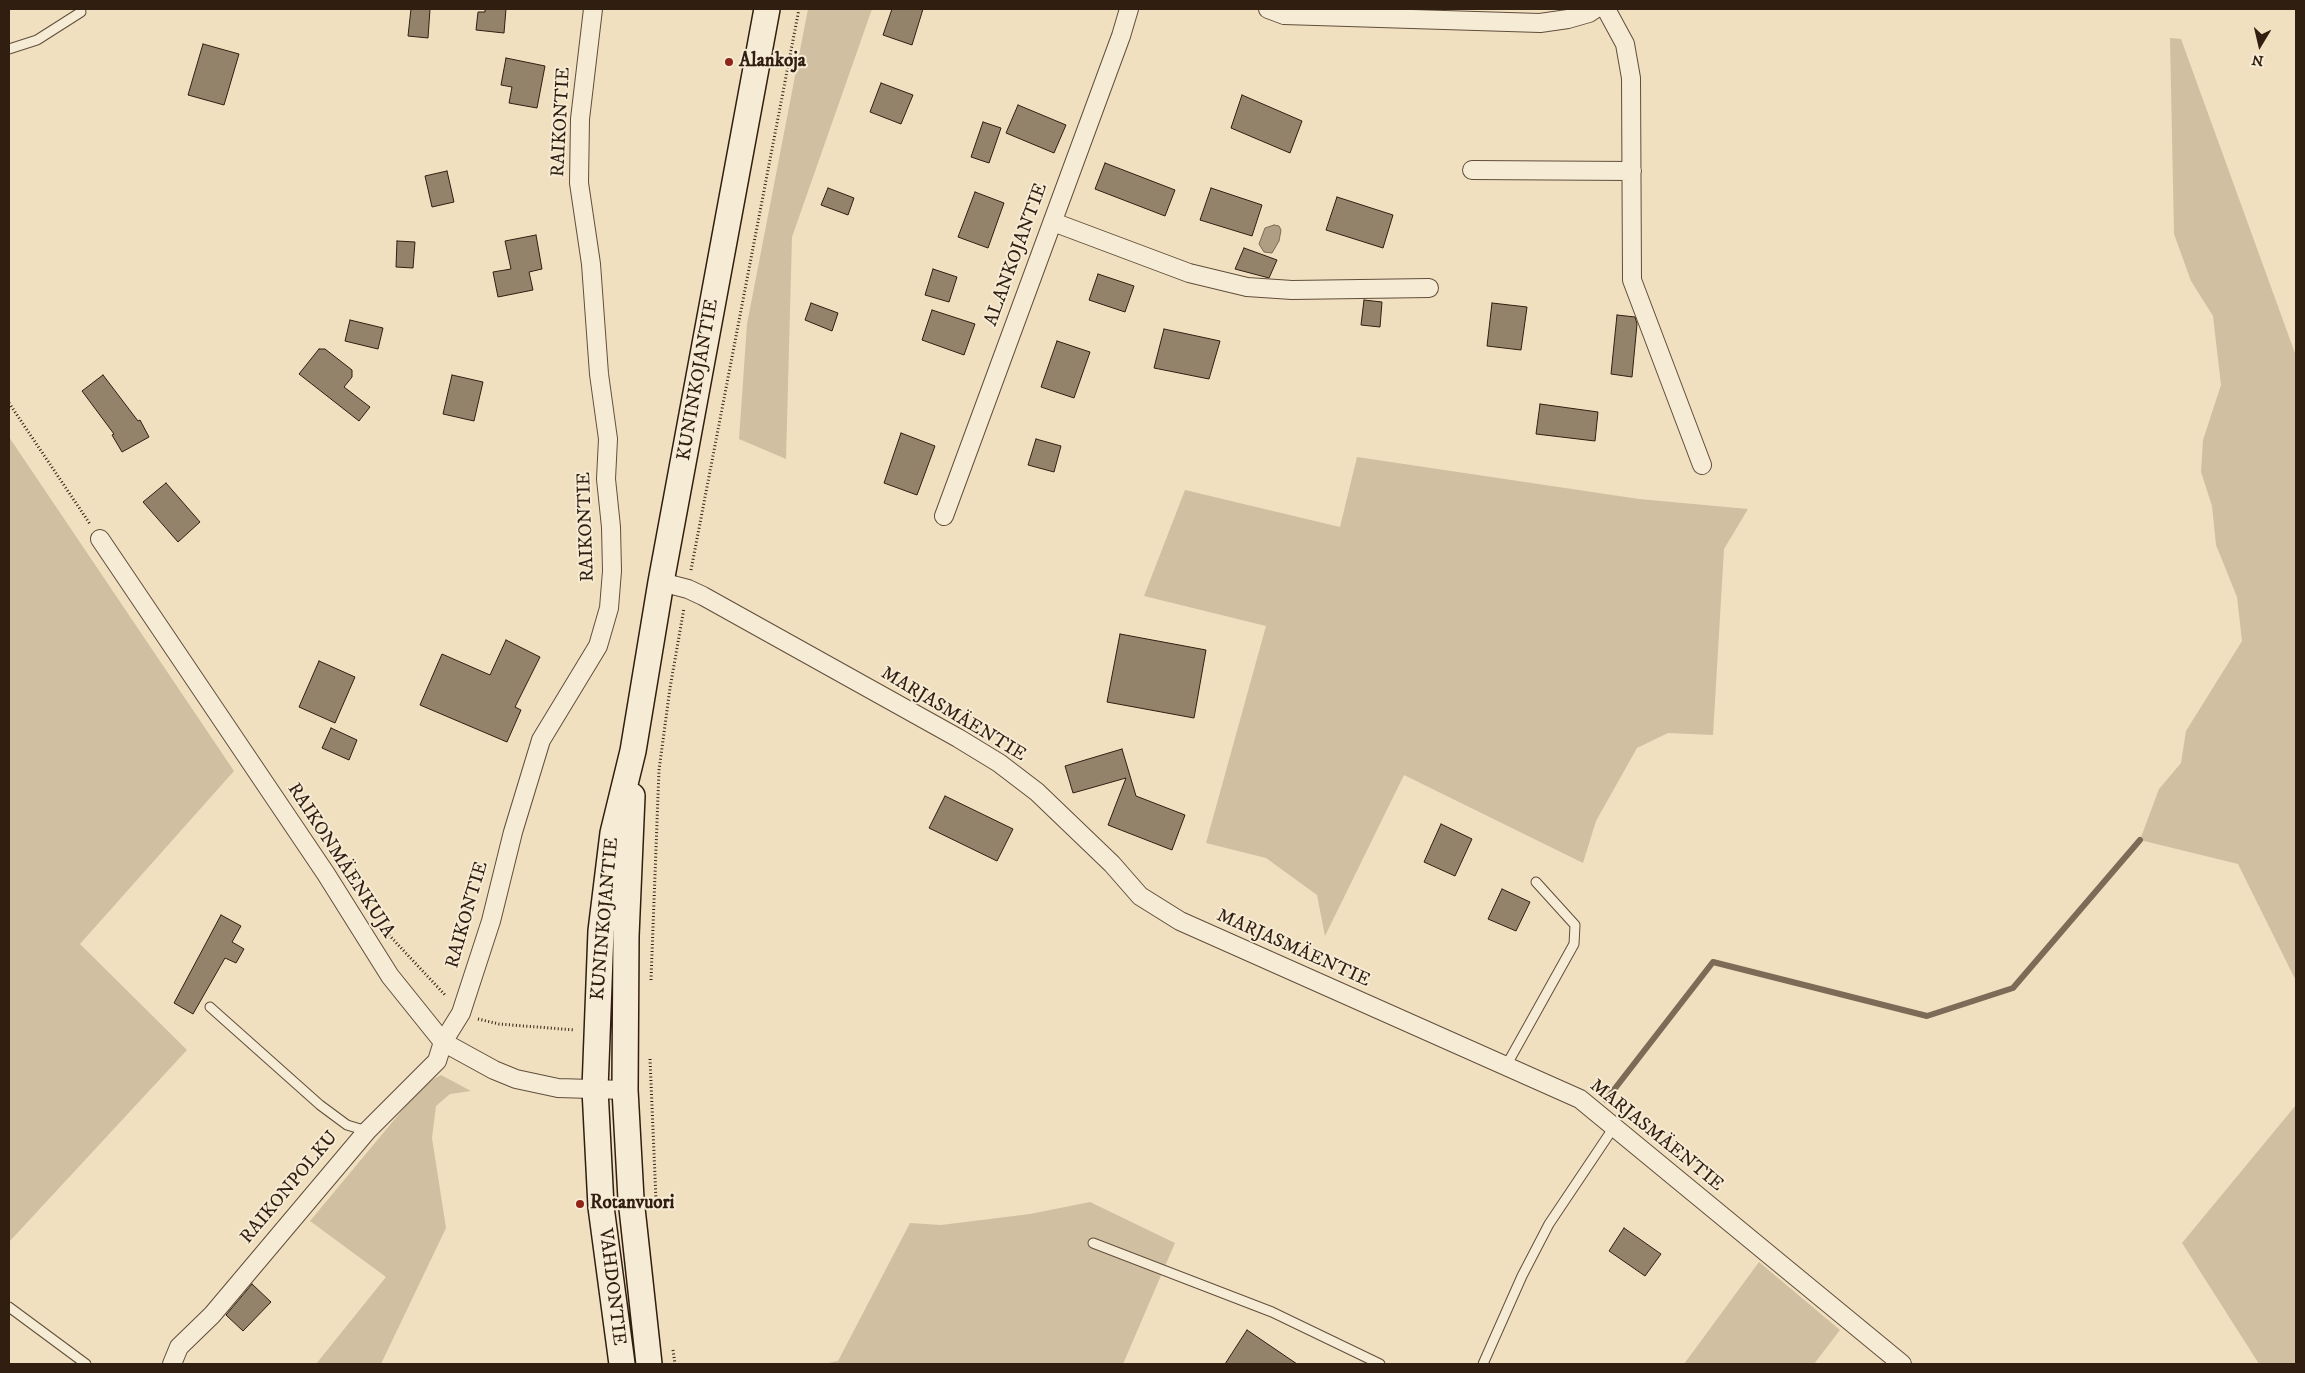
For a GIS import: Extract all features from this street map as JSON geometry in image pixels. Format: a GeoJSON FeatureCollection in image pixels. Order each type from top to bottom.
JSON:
{"type":"FeatureCollection","features":[{"type":"Feature","properties":{"kind":"main road","name":"KUNINKOJANTIE"},"geometry":{"type":"LineString","coordinates":[[595,1089],[601,931],[613,833],[633,751],[661,582],[767,9]]}},
{"type":"Feature","properties":{"kind":"main road","name":"KUNINKOJANTIE"},"geometry":{"type":"LineString","coordinates":[[625,1090],[626,936],[632,835],[633,751]]}},
{"type":"Feature","properties":{"kind":"main road","name":"VAHDONTIE"},"geometry":{"type":"LineString","coordinates":[[595,1089],[601,1207],[622,1364]]}},
{"type":"Feature","properties":{"kind":"main road","name":"VAHDONTIE"},"geometry":{"type":"LineString","coordinates":[[625,1090],[631,1199],[649,1364]]}},
{"type":"Feature","properties":{"kind":"street","name":"RAIKONTIE"},"geometry":{"type":"LineString","coordinates":[[443,1042],[461,1013],[491,921],[513,832],[540,740],[598,646],[609,608],[612,549],[606,479],[608,439],[599,374],[591,264],[579,184],[580,119],[593,9]]}},
{"type":"Feature","properties":{"kind":"street"},"geometry":{"type":"LineString","coordinates":[[1268,9],[1284,15],[1540,23],[1568,19],[1589,13],[1595,9]]}},
{"type":"Feature","properties":{"kind":"street"},"geometry":{"type":"LineString","coordinates":[[1606,9],[1624,44],[1631,78],[1632,280],[1702,465]]}},
{"type":"Feature","properties":{"kind":"street","name":"ALANKOJANTIE"},"geometry":{"type":"LineString","coordinates":[[944,516],[1052,222],[1127,10]]}},
{"type":"Feature","properties":{"kind":"street"},"geometry":{"type":"LineString","coordinates":[[1472,170],[1632,170]]}},
{"type":"Feature","properties":{"kind":"street"},"geometry":{"type":"LineString","coordinates":[[1052,222],[1189,273],[1247,287],[1292,290],[1429,288]]}},
{"type":"Feature","properties":{"kind":"street","name":"RAIKONMÄENKUJA"},"geometry":{"type":"LineString","coordinates":[[100,539],[326,874],[390,976],[443,1042],[494,1070],[516,1079],[558,1088],[625,1090]]}},
{"type":"Feature","properties":{"kind":"street","name":"MARJASMÄENTIE"},"geometry":{"type":"LineString","coordinates":[[661,582],[688,589],[958,738],[999,763],[1037,792],[1112,864],[1140,896],[1180,922],[1580,1099],[1902,1364]]}},
{"type":"Feature","properties":{"kind":"street","name":"RAIKONPOLKU"},"geometry":{"type":"LineString","coordinates":[[172,1364],[179,1347],[212,1315],[367,1131],[437,1061],[443,1042]]}},
{"type":"Feature","properties":{"kind":"lane"},"geometry":{"type":"LineString","coordinates":[[9,49],[37,40],[80,12]]}},
{"type":"Feature","properties":{"kind":"lane"},"geometry":{"type":"LineString","coordinates":[[1506,1066],[1574,944],[1576,925],[1536,882]]}},
{"type":"Feature","properties":{"kind":"lane"},"geometry":{"type":"LineString","coordinates":[[210,1007],[320,1105],[347,1125],[367,1131]]}},
{"type":"Feature","properties":{"kind":"lane"},"geometry":{"type":"LineString","coordinates":[[1483,1364],[1522,1276],[1549,1224],[1614,1127]]}},
{"type":"Feature","properties":{"kind":"lane"},"geometry":{"type":"LineString","coordinates":[[1093,1243],[1272,1312],[1380,1364]]}},
{"type":"Feature","properties":{"kind":"lane"},"geometry":{"type":"LineString","coordinates":[[9,1307],[86,1364]]}},
{"type":"Feature","properties":{"kind":"path"},"geometry":{"type":"LineString","coordinates":[[651,990],[659,770],[670,688],[799,9]]}},
{"type":"Feature","properties":{"kind":"path"},"geometry":{"type":"LineString","coordinates":[[9,403],[100,539]]}},
{"type":"Feature","properties":{"kind":"path"},"geometry":{"type":"LineString","coordinates":[[388,934],[461,1013],[467,1017],[499,1024],[575,1030]]}},
{"type":"Feature","properties":{"kind":"path"},"geometry":{"type":"LineString","coordinates":[[650,1054],[657,1209]]}},
{"type":"Feature","properties":{"kind":"path"},"geometry":{"type":"LineString","coordinates":[[672,1347],[675,1364]]}},
{"type":"Feature","properties":{"kind":"shaded area"},"geometry":{"type":"Polygon","coordinates":[[[808,9],[872,9],[792,237],[786,459],[739,439],[747,324],[808,9]]]}},
{"type":"Feature","properties":{"kind":"shaded area"},"geometry":{"type":"Polygon","coordinates":[[[2170,38],[2181,39],[2296,356],[2296,981],[2238,864],[2140,840],[2159,789],[2181,763],[2186,731],[2242,641],[2237,597],[2216,545],[2212,506],[2201,472],[2203,440],[2221,385],[2213,316],[2191,281],[2174,234],[2170,38]]]}},
{"type":"Feature","properties":{"kind":"shaded area"},"geometry":{"type":"Polygon","coordinates":[[[1274,225],[1279,226],[1281,230],[1279,241],[1272,253],[1264,252],[1259,244],[1265,228],[1274,225]]]}},
{"type":"Feature","properties":{"kind":"shaded area"},"geometry":{"type":"Polygon","coordinates":[[[9,437],[234,771],[80,944],[187,1050],[9,1242],[9,437]]]}},
{"type":"Feature","properties":{"kind":"shaded area"},"geometry":{"type":"Polygon","coordinates":[[[1357,457],[1639,499],[1748,509],[1724,549],[1713,735],[1668,733],[1637,748],[1596,821],[1583,863],[1404,775],[1325,936],[1317,895],[1266,858],[1206,843],[1266,626],[1144,596],[1185,490],[1340,527],[1357,457]]]}},
{"type":"Feature","properties":{"kind":"shaded area"},"geometry":{"type":"Polygon","coordinates":[[[441,1075],[471,1091],[450,1094],[436,1106],[432,1138],[446,1228],[381,1364],[316,1364],[386,1277],[310,1221],[424,1084],[441,1075]]]}},
{"type":"Feature","properties":{"kind":"shaded area"},"geometry":{"type":"Polygon","coordinates":[[[2296,1105],[2296,1364],[2259,1364],[2182,1243],[2296,1105]]]}},
{"type":"Feature","properties":{"kind":"shaded area"},"geometry":{"type":"Polygon","coordinates":[[[1090,1202],[1175,1243],[1123,1364],[823,1364],[838,1361],[910,1223],[941,1225],[1030,1214],[1090,1202]]]}},
{"type":"Feature","properties":{"kind":"shaded area"},"geometry":{"type":"Polygon","coordinates":[[[1759,1262],[1840,1330],[1814,1364],[1684,1364],[1759,1262]]]}},
{"type":"Feature","properties":{"kind":"building"},"geometry":{"type":"Polygon","coordinates":[[[411,9],[430,9],[428,38],[408,36],[411,9]]]}},
{"type":"Feature","properties":{"kind":"building"},"geometry":{"type":"Polygon","coordinates":[[[485,9],[506,9],[504,33],[476,30],[478,12],[485,12],[485,9]]]}},
{"type":"Feature","properties":{"kind":"building"},"geometry":{"type":"Polygon","coordinates":[[[892,9],[923,9],[912,45],[883,35],[892,9]]]}},
{"type":"Feature","properties":{"kind":"building"},"geometry":{"type":"Polygon","coordinates":[[[203,44],[239,54],[224,105],[188,95],[203,44]]]}},
{"type":"Feature","properties":{"kind":"building"},"geometry":{"type":"Polygon","coordinates":[[[506,58],[545,66],[537,108],[509,103],[512,87],[501,85],[506,58]]]}},
{"type":"Feature","properties":{"kind":"building"},"geometry":{"type":"Polygon","coordinates":[[[881,83],[913,95],[901,124],[870,112],[881,83]]]}},
{"type":"Feature","properties":{"kind":"building"},"geometry":{"type":"Polygon","coordinates":[[[1242,95],[1302,121],[1290,153],[1231,128],[1242,95]]]}},
{"type":"Feature","properties":{"kind":"building"},"geometry":{"type":"Polygon","coordinates":[[[1018,105],[1066,125],[1054,153],[1006,133],[1018,105]]]}},
{"type":"Feature","properties":{"kind":"building"},"geometry":{"type":"Polygon","coordinates":[[[983,122],[1001,128],[989,163],[971,157],[983,122]]]}},
{"type":"Feature","properties":{"kind":"building"},"geometry":{"type":"Polygon","coordinates":[[[1105,163],[1175,190],[1165,216],[1095,189],[1105,163]]]}},
{"type":"Feature","properties":{"kind":"building"},"geometry":{"type":"Polygon","coordinates":[[[447,171],[454,202],[432,207],[425,176],[447,171]]]}},
{"type":"Feature","properties":{"kind":"building"},"geometry":{"type":"Polygon","coordinates":[[[828,188],[854,198],[848,215],[821,205],[828,188]]]}},
{"type":"Feature","properties":{"kind":"building"},"geometry":{"type":"Polygon","coordinates":[[[1211,188],[1262,205],[1252,236],[1200,220],[1211,188]]]}},
{"type":"Feature","properties":{"kind":"building"},"geometry":{"type":"Polygon","coordinates":[[[975,192],[1004,203],[988,248],[958,237],[975,192]]]}},
{"type":"Feature","properties":{"kind":"building"},"geometry":{"type":"Polygon","coordinates":[[[1337,197],[1393,215],[1383,248],[1326,230],[1337,197]]]}},
{"type":"Feature","properties":{"kind":"building"},"geometry":{"type":"Polygon","coordinates":[[[536,235],[542,269],[529,272],[533,290],[498,297],[493,272],[511,269],[505,241],[536,235]]]}},
{"type":"Feature","properties":{"kind":"building"},"geometry":{"type":"Polygon","coordinates":[[[397,241],[415,242],[413,268],[396,267],[397,241]]]}},
{"type":"Feature","properties":{"kind":"building"},"geometry":{"type":"Polygon","coordinates":[[[1244,248],[1277,260],[1269,278],[1235,269],[1244,248]]]}},
{"type":"Feature","properties":{"kind":"building"},"geometry":{"type":"Polygon","coordinates":[[[933,269],[957,277],[949,302],[925,295],[933,269]]]}},
{"type":"Feature","properties":{"kind":"building"},"geometry":{"type":"Polygon","coordinates":[[[1098,274],[1134,286],[1125,312],[1089,300],[1098,274]]]}},
{"type":"Feature","properties":{"kind":"building"},"geometry":{"type":"Polygon","coordinates":[[[1364,300],[1382,302],[1380,327],[1361,325],[1364,300]]]}},
{"type":"Feature","properties":{"kind":"building"},"geometry":{"type":"Polygon","coordinates":[[[811,303],[838,313],[832,331],[805,320],[811,303]]]}},
{"type":"Feature","properties":{"kind":"building"},"geometry":{"type":"Polygon","coordinates":[[[1492,303],[1527,307],[1521,350],[1487,346],[1492,303]]]}},
{"type":"Feature","properties":{"kind":"building"},"geometry":{"type":"Polygon","coordinates":[[[932,310],[975,324],[964,355],[922,340],[932,310]]]}},
{"type":"Feature","properties":{"kind":"building"},"geometry":{"type":"Polygon","coordinates":[[[1617,315],[1635,317],[1637,324],[1632,377],[1611,374],[1617,315]]]}},
{"type":"Feature","properties":{"kind":"building"},"geometry":{"type":"Polygon","coordinates":[[[350,320],[383,328],[378,349],[345,341],[350,320]]]}},
{"type":"Feature","properties":{"kind":"building"},"geometry":{"type":"Polygon","coordinates":[[[1164,329],[1220,341],[1209,379],[1154,368],[1164,329]]]}},
{"type":"Feature","properties":{"kind":"building"},"geometry":{"type":"Polygon","coordinates":[[[1057,341],[1090,352],[1074,398],[1041,387],[1057,341]]]}},
{"type":"Feature","properties":{"kind":"building"},"geometry":{"type":"Polygon","coordinates":[[[319,349],[325,349],[352,370],[352,377],[344,387],[370,407],[359,421],[299,374],[319,349]]]}},
{"type":"Feature","properties":{"kind":"building"},"geometry":{"type":"Polygon","coordinates":[[[103,375],[138,421],[140,420],[149,437],[122,452],[112,435],[114,434],[82,391],[103,375]]]}},
{"type":"Feature","properties":{"kind":"building"},"geometry":{"type":"Polygon","coordinates":[[[452,375],[483,382],[474,421],[443,414],[452,375]]]}},
{"type":"Feature","properties":{"kind":"building"},"geometry":{"type":"Polygon","coordinates":[[[1540,404],[1598,412],[1595,441],[1536,434],[1540,404]]]}},
{"type":"Feature","properties":{"kind":"building"},"geometry":{"type":"Polygon","coordinates":[[[901,433],[935,446],[917,495],[884,483],[901,433]]]}},
{"type":"Feature","properties":{"kind":"building"},"geometry":{"type":"Polygon","coordinates":[[[1036,439],[1061,446],[1054,472],[1028,465],[1036,439]]]}},
{"type":"Feature","properties":{"kind":"building"},"geometry":{"type":"Polygon","coordinates":[[[166,483],[200,522],[178,542],[143,502],[166,483]]]}},
{"type":"Feature","properties":{"kind":"building"},"geometry":{"type":"Polygon","coordinates":[[[1120,634],[1206,650],[1194,718],[1107,702],[1120,634]]]}},
{"type":"Feature","properties":{"kind":"building"},"geometry":{"type":"Polygon","coordinates":[[[506,640],[540,657],[515,707],[521,710],[507,742],[420,705],[442,654],[490,675],[506,640]]]}},
{"type":"Feature","properties":{"kind":"building"},"geometry":{"type":"Polygon","coordinates":[[[319,661],[355,677],[335,723],[299,707],[319,661]]]}},
{"type":"Feature","properties":{"kind":"building"},"geometry":{"type":"Polygon","coordinates":[[[331,728],[357,740],[349,760],[322,748],[331,728]]]}},
{"type":"Feature","properties":{"kind":"building"},"geometry":{"type":"Polygon","coordinates":[[[1122,749],[1136,796],[1185,815],[1172,850],[1108,825],[1126,778],[1073,793],[1065,766],[1122,749]]]}},
{"type":"Feature","properties":{"kind":"building"},"geometry":{"type":"Polygon","coordinates":[[[945,796],[1013,829],[997,861],[929,828],[945,796]]]}},
{"type":"Feature","properties":{"kind":"building"},"geometry":{"type":"Polygon","coordinates":[[[1441,824],[1472,839],[1455,876],[1424,862],[1441,824]]]}},
{"type":"Feature","properties":{"kind":"building"},"geometry":{"type":"Polygon","coordinates":[[[1502,889],[1530,902],[1516,931],[1488,919],[1502,889]]]}},
{"type":"Feature","properties":{"kind":"building"},"geometry":{"type":"Polygon","coordinates":[[[221,915],[241,926],[232,942],[244,949],[236,963],[225,958],[193,1014],[174,1003],[221,915]]]}},
{"type":"Feature","properties":{"kind":"building"},"geometry":{"type":"Polygon","coordinates":[[[1624,1228],[1661,1254],[1645,1276],[1609,1251],[1624,1228]]]}},
{"type":"Feature","properties":{"kind":"building"},"geometry":{"type":"Polygon","coordinates":[[[252,1284],[271,1302],[243,1331],[226,1315],[252,1284]]]}},
{"type":"Feature","properties":{"kind":"building"},"geometry":{"type":"Polygon","coordinates":[[[1247,1330],[1297,1364],[1225,1364],[1247,1330]]]}},
{"type":"Feature","properties":{"kind":"waterway"},"geometry":{"type":"LineString","coordinates":[[1606,1100],[1713,962],[1927,1016],[2013,988],[2140,840]]}},
{"type":"Feature","properties":{"kind":"place","name":"Alankoja"},"geometry":{"type":"Point","coordinates":[729,62]}},
{"type":"Feature","properties":{"kind":"place","name":"Rotanvuori"},"geometry":{"type":"Point","coordinates":[580,1204]}}]}
